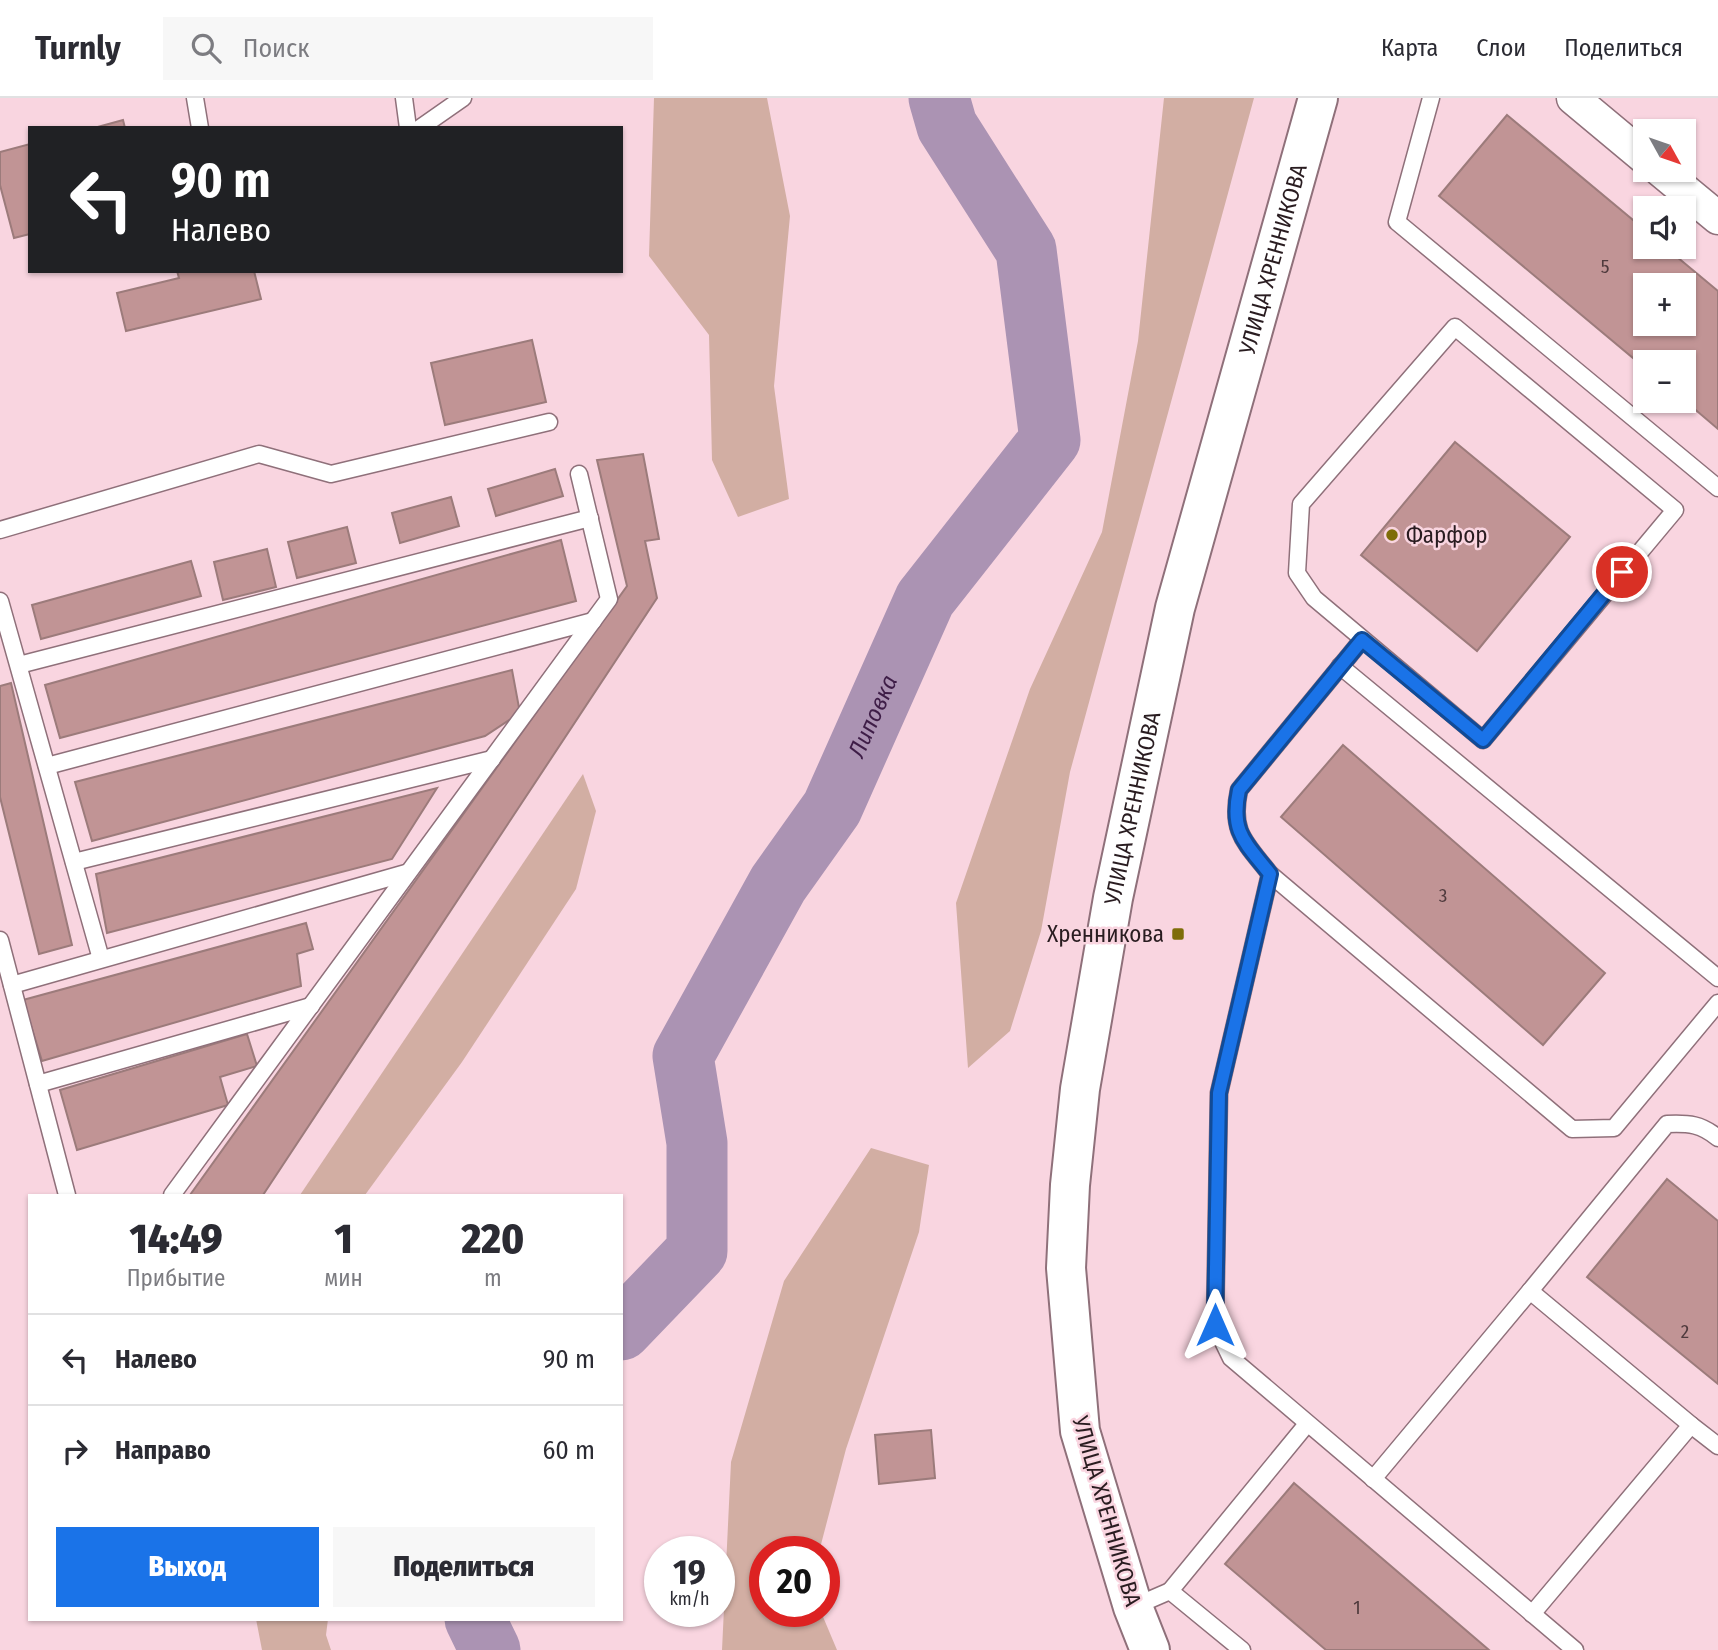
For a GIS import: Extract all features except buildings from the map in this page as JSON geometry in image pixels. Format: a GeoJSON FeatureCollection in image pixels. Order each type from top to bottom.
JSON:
{"type":"FeatureCollection","features":[{"type":"Feature","properties":{"kind":"street","name":"УЛИЦА ХРЕННИКОВА"},"geometry":{"type":"LineString","coordinates":[[1150,1650],[1133,1607],[1080,1431],[1066,1268],[1080,1088],[1113,898],[1175,608],[1318,98]]}},
{"type":"Feature","properties":{"kind":"street"},"geometry":{"type":"LineString","coordinates":[[1573,98],[1633,148]]}},
{"type":"Feature","properties":{"kind":"street"},"geometry":{"type":"LineString","coordinates":[[1674,182],[1718,218]]}},
{"type":"Feature","properties":{"kind":"lane"},"geometry":{"type":"LineString","coordinates":[[195,98],[200,126]]}},
{"type":"Feature","properties":{"kind":"lane"},"geometry":{"type":"LineString","coordinates":[[404,98],[408,126]]}},
{"type":"Feature","properties":{"kind":"lane"},"geometry":{"type":"LineString","coordinates":[[423,126],[463,98]]}},
{"type":"Feature","properties":{"kind":"lane"},"geometry":{"type":"LineString","coordinates":[[1431,98],[1397,222],[1718,488]]}},
{"type":"Feature","properties":{"kind":"lane"},"geometry":{"type":"LineString","coordinates":[[1455,327],[1675,509],[1483,740],[1362,640],[1314,598],[1297,573],[1301,503],[1455,327]]}},
{"type":"Feature","properties":{"kind":"lane"},"geometry":{"type":"LineString","coordinates":[[0,530],[259,454],[331,474],[549,422]]}},
{"type":"Feature","properties":{"kind":"lane"},"geometry":{"type":"LineString","coordinates":[[173,1194],[609,599],[579,474]]}},
{"type":"Feature","properties":{"kind":"lane"},"geometry":{"type":"LineString","coordinates":[[19,665],[590,518]]}},
{"type":"Feature","properties":{"kind":"lane"},"geometry":{"type":"LineString","coordinates":[[0,601],[102,959]]}},
{"type":"Feature","properties":{"kind":"lane"},"geometry":{"type":"LineString","coordinates":[[47,766],[593,621]]}},
{"type":"Feature","properties":{"kind":"lane"},"geometry":{"type":"LineString","coordinates":[[1362,640],[1239,790],[1233,815],[1239,835],[1270,874],[1572,1129],[1614,1128],[1718,1003]]}},
{"type":"Feature","properties":{"kind":"lane"},"geometry":{"type":"LineString","coordinates":[[1340,666],[1718,978]]}},
{"type":"Feature","properties":{"kind":"lane"},"geometry":{"type":"LineString","coordinates":[[74,862],[492,758]]}},
{"type":"Feature","properties":{"kind":"lane"},"geometry":{"type":"LineString","coordinates":[[12,985],[406,873]]}},
{"type":"Feature","properties":{"kind":"lane"},"geometry":{"type":"LineString","coordinates":[[1270,874],[1219,1093],[1215,1325],[1231,1358],[1575,1650]]}},
{"type":"Feature","properties":{"kind":"lane"},"geometry":{"type":"LineString","coordinates":[[0,940],[67,1194]]}},
{"type":"Feature","properties":{"kind":"lane"},"geometry":{"type":"LineString","coordinates":[[38,1084],[311,1006]]}},
{"type":"Feature","properties":{"kind":"lane"},"geometry":{"type":"LineString","coordinates":[[1373,1479],[1667,1124],[1690,1122],[1706,1128],[1718,1138]]}},
{"type":"Feature","properties":{"kind":"lane"},"geometry":{"type":"LineString","coordinates":[[1530,1291],[1718,1446]]}},
{"type":"Feature","properties":{"kind":"lane"},"geometry":{"type":"LineString","coordinates":[[1133,1607],[1170,1591],[1307,1424]]}},
{"type":"Feature","properties":{"kind":"lane"},"geometry":{"type":"LineString","coordinates":[[1532,1614],[1691,1424]]}},
{"type":"Feature","properties":{"kind":"lane"},"geometry":{"type":"LineString","coordinates":[[1170,1591],[1242,1650]]}},
{"type":"Feature","properties":{"kind":"shaded area"},"geometry":{"type":"Polygon","coordinates":[[[654,98],[767,98],[790,216],[774,386],[789,499],[738,517],[712,460],[709,335],[649,256],[654,98]]]}},
{"type":"Feature","properties":{"kind":"shaded area"},"geometry":{"type":"Polygon","coordinates":[[[1164,98],[1254,98],[1070,772],[1041,931],[1010,1031],[968,1068],[956,903],[1030,689],[1102,532],[1138,341],[1164,98]]]}},
{"type":"Feature","properties":{"kind":"shaded area"},"geometry":{"type":"Polygon","coordinates":[[[583,774],[596,811],[576,889],[462,1062],[366,1194],[301,1194],[583,774]]]}},
{"type":"Feature","properties":{"kind":"shaded area"},"geometry":{"type":"Polygon","coordinates":[[[871,1148],[929,1165],[919,1232],[846,1449],[823,1536],[749,1536],[749,1627],[827,1627],[837,1650],[722,1650],[723,1627],[735,1627],[735,1536],[727,1536],[731,1462],[784,1281],[871,1148]]]}},
{"type":"Feature","properties":{"kind":"shaded area"},"geometry":{"type":"Polygon","coordinates":[[[256,1621],[328,1621],[326,1635],[331,1650],[262,1650],[256,1621]]]}},
{"type":"Feature","properties":{"kind":"waterway","name":"Липовка"},"geometry":{"type":"LineString","coordinates":[[623,1328],[697,1251],[697,1143],[683,1056],[778,884],[832,808],[925,599],[1050,440],[1026,250],[947,126],[939,98]]}},
{"type":"Feature","properties":{"kind":"waterway","name":"Липовка"},"geometry":{"type":"LineString","coordinates":[[476,1621],[490,1650]]}},
{"type":"Feature","properties":{"kind":"place","name":"Фарфор"},"geometry":{"type":"Point","coordinates":[1392,535]}},
{"type":"Feature","properties":{"kind":"place","name":"Хренникова"},"geometry":{"type":"Point","coordinates":[1178,934]}},
{"type":"Feature","properties":{"kind":"route"},"geometry":{"type":"LineString","coordinates":[[1215,1325],[1219,1093],[1270,874],[1239,835],[1233,815],[1239,790],[1362,640],[1483,740],[1622,572]]}}]}
